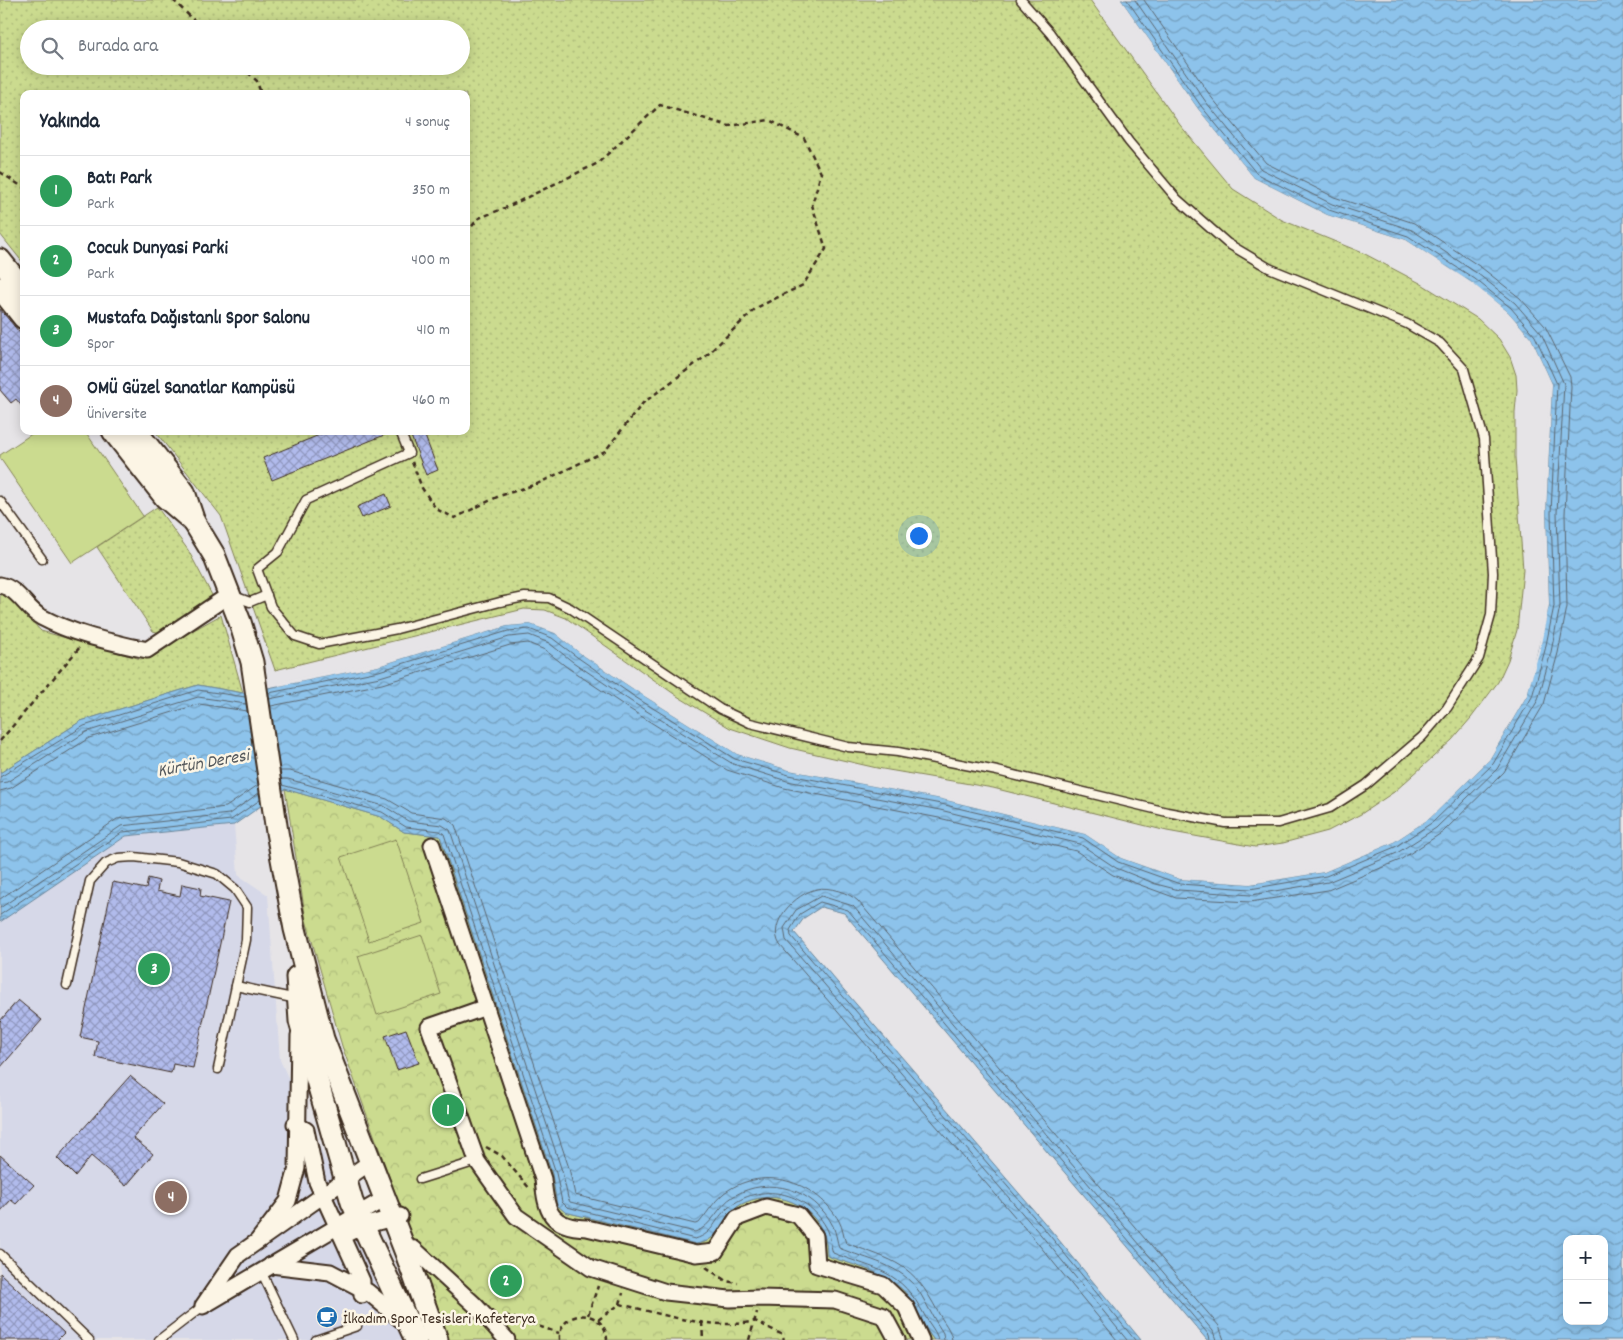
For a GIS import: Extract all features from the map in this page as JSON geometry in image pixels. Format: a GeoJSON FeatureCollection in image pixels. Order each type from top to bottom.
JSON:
{"type":"FeatureCollection","features":[{"type":"Feature","properties":{"kind":"main road"},"geometry":{"type":"LineString","coordinates":[[0,260],[20,285]]}},
{"type":"Feature","properties":{"kind":"main road"},"geometry":{"type":"LineString","coordinates":[[0,288],[20,313]]}},
{"type":"Feature","properties":{"kind":"main road"},"geometry":{"type":"LineString","coordinates":[[116,435],[165,497],[194,522]]}},
{"type":"Feature","properties":{"kind":"main road"},"geometry":{"type":"LineString","coordinates":[[139,435],[184,492],[194,522],[214,555],[240,622],[252,662],[277,832],[295,929],[323,1040],[359,1130],[370,1164],[392,1211],[437,1340]]}},
{"type":"Feature","properties":{"kind":"main road"},"geometry":{"type":"LineString","coordinates":[[295,929],[300,1022],[346,1179],[361,1220],[413,1334]]}},
{"type":"Feature","properties":{"kind":"street"},"geometry":{"type":"LineString","coordinates":[[0,585],[24,600],[39,617],[88,638],[147,650],[229,595]]}},
{"type":"Feature","properties":{"kind":"street"},"geometry":{"type":"LineString","coordinates":[[432,845],[544,1187],[545,1206],[554,1219],[570,1228],[587,1228],[696,1254],[715,1252],[737,1218],[759,1209],[766,1207],[798,1215],[815,1236],[817,1265],[883,1285],[906,1307],[921,1340]]}},
{"type":"Feature","properties":{"kind":"street"},"geometry":{"type":"LineString","coordinates":[[486,1007],[429,1027],[477,1161],[516,1216],[591,1268],[625,1280],[666,1292],[729,1299],[835,1300],[884,1316],[897,1340]]}},
{"type":"Feature","properties":{"kind":"street"},"geometry":{"type":"LineString","coordinates":[[259,1238],[288,1201],[297,1168],[294,1123],[300,1022]]}},
{"type":"Feature","properties":{"kind":"street"},"geometry":{"type":"LineString","coordinates":[[294,1123],[306,1130],[317,1182],[362,1281],[362,1292]]}},
{"type":"Feature","properties":{"kind":"street"},"geometry":{"type":"LineString","coordinates":[[202,1306],[238,1255],[259,1238],[370,1164]]}},
{"type":"Feature","properties":{"kind":"street"},"geometry":{"type":"LineString","coordinates":[[202,1306],[266,1268],[361,1220],[392,1211]]}},
{"type":"Feature","properties":{"kind":"street"},"geometry":{"type":"LineString","coordinates":[[406,1253],[414,1250],[475,1305],[507,1340]]}},
{"type":"Feature","properties":{"kind":"street"},"geometry":{"type":"LineString","coordinates":[[266,1268],[330,1272],[362,1292],[413,1334]]}},
{"type":"Feature","properties":{"kind":"lane"},"geometry":{"type":"LineString","coordinates":[[402,435],[409,453],[306,500],[278,552],[257,569],[271,607],[295,636],[319,644],[396,629],[525,597],[549,598],[570,608],[720,709],[750,723],[848,746],[898,752],[997,771],[1167,812],[1225,823],[1278,823],[1330,808],[1366,785],[1422,738],[1447,708],[1479,658],[1491,615],[1493,573],[1484,439],[1464,369],[1440,343],[1407,324],[1270,268],[1227,243],[1177,198],[1129,142],[1050,34],[1021,0]]}},
{"type":"Feature","properties":{"kind":"lane"},"geometry":{"type":"LineString","coordinates":[[0,502],[42,559]]}},
{"type":"Feature","properties":{"kind":"lane"},"geometry":{"type":"LineString","coordinates":[[229,595],[250,602],[267,595]]}},
{"type":"Feature","properties":{"kind":"lane"},"geometry":{"type":"LineString","coordinates":[[67,985],[90,881],[106,863],[118,858],[134,857],[178,862],[217,874],[235,889],[247,907],[246,940],[218,1069]]}},
{"type":"Feature","properties":{"kind":"lane"},"geometry":{"type":"LineString","coordinates":[[236,986],[298,1000]]}},
{"type":"Feature","properties":{"kind":"lane"},"geometry":{"type":"LineString","coordinates":[[420,1179],[477,1161]]}},
{"type":"Feature","properties":{"kind":"lane"},"geometry":{"type":"LineString","coordinates":[[0,1254],[89,1340]]}},
{"type":"Feature","properties":{"kind":"lane"},"geometry":{"type":"LineString","coordinates":[[266,1268],[294,1340]]}},
{"type":"Feature","properties":{"kind":"lane"},"geometry":{"type":"LineString","coordinates":[[159,1340],[202,1306]]}},
{"type":"Feature","properties":{"kind":"lane"},"geometry":{"type":"LineString","coordinates":[[316,1340],[357,1326]]}},
{"type":"Feature","properties":{"kind":"path"},"geometry":{"type":"LineString","coordinates":[[173,0],[194,20]]}},
{"type":"Feature","properties":{"kind":"path"},"geometry":{"type":"LineString","coordinates":[[250,75],[256,81],[259,90]]}},
{"type":"Feature","properties":{"kind":"path"},"geometry":{"type":"LineString","coordinates":[[409,453],[422,488],[436,509],[455,518],[499,496],[537,484],[606,451],[643,403],[706,356],[756,308],[803,285],[826,249],[812,205],[821,173],[804,138],[769,120],[729,126],[660,105],[598,163],[505,208],[479,218],[470,228]]}},
{"type":"Feature","properties":{"kind":"path"},"geometry":{"type":"LineString","coordinates":[[0,172],[20,185]]}},
{"type":"Feature","properties":{"kind":"path"},"geometry":{"type":"LineString","coordinates":[[0,741],[88,638]]}},
{"type":"Feature","properties":{"kind":"path"},"geometry":{"type":"LineString","coordinates":[[472,1146],[489,1147],[502,1156],[532,1192],[544,1187]]}},
{"type":"Feature","properties":{"kind":"path"},"geometry":{"type":"LineString","coordinates":[[696,1254],[702,1264],[726,1281],[744,1284]]}},
{"type":"Feature","properties":{"kind":"path"},"geometry":{"type":"LineString","coordinates":[[598,1320],[620,1304],[625,1280]]}},
{"type":"Feature","properties":{"kind":"path"},"geometry":{"type":"LineString","coordinates":[[620,1304],[702,1322],[740,1325],[755,1321],[781,1334],[784,1340]]}},
{"type":"Feature","properties":{"kind":"path"},"geometry":{"type":"LineString","coordinates":[[503,1315],[559,1334]]}},
{"type":"Feature","properties":{"kind":"path"},"geometry":{"type":"LineString","coordinates":[[560,1340],[559,1334],[570,1319],[579,1315],[588,1315],[598,1320],[607,1331],[607,1340]]}},
{"type":"Feature","properties":{"kind":"path"},"geometry":{"type":"LineString","coordinates":[[702,1322],[703,1340]]}},
{"type":"Feature","properties":{"kind":"shaded area"},"geometry":{"type":"Polygon","coordinates":[[[234,825],[238,875],[268,895],[280,1060],[408,1340],[0,1340],[0,921],[126,836],[234,825]]]}},
{"type":"Feature","properties":{"kind":"green space"},"geometry":{"type":"Polygon","coordinates":[[[0,0],[1090,0],[1180,125],[1233,189],[1282,220],[1363,253],[1420,283],[1478,319],[1499,339],[1510,357],[1516,375],[1517,390],[1515,457],[1523,570],[1517,630],[1508,660],[1498,682],[1471,718],[1452,740],[1394,792],[1361,814],[1328,831],[1283,843],[1255,847],[1167,831],[993,788],[877,768],[790,748],[730,728],[677,696],[566,618],[545,610],[524,609],[275,670],[221,516],[158,435],[470,435],[470,90],[20,90],[20,259],[0,234],[0,0]]]}},
{"type":"Feature","properties":{"kind":"green space"},"geometry":{"type":"Polygon","coordinates":[[[30,435],[88,435],[143,516],[72,563],[0,458],[0,455],[30,435]]]}},
{"type":"Feature","properties":{"kind":"green space"},"geometry":{"type":"Polygon","coordinates":[[[157,507],[188,550],[213,597],[164,634],[153,631],[97,547],[157,507]]]}},
{"type":"Feature","properties":{"kind":"green space"},"geometry":{"type":"Polygon","coordinates":[[[0,594],[8,595],[41,631],[141,659],[221,615],[243,693],[198,685],[81,721],[0,773],[0,594]]]}},
{"type":"Feature","properties":{"kind":"green space"},"geometry":{"type":"Polygon","coordinates":[[[285,789],[381,817],[404,832],[440,836],[552,1174],[557,1205],[565,1212],[696,1244],[707,1241],[714,1235],[731,1212],[740,1205],[763,1198],[787,1200],[807,1211],[815,1220],[822,1230],[828,1256],[872,1271],[893,1281],[901,1288],[909,1297],[934,1340],[448,1340],[342,1046],[306,920],[285,789]]]}},
{"type":"Feature","properties":{"kind":"green space"},"geometry":{"type":"Polygon","coordinates":[[[396,839],[424,923],[369,941],[341,857],[396,839]]]}},
{"type":"Feature","properties":{"kind":"green space"},"geometry":{"type":"Polygon","coordinates":[[[422,935],[441,994],[377,1015],[358,956],[422,935]]]}},
{"type":"Feature","properties":{"kind":"water","name":"Kürtün Deresi"},"geometry":{"type":"Polygon","coordinates":[[[1121,0],[1623,0],[1623,1340],[1207,1340],[844,913],[821,907],[804,918],[794,932],[1049,1228],[1141,1340],[934,1340],[909,1297],[901,1288],[892,1281],[871,1271],[827,1256],[822,1230],[815,1220],[807,1211],[787,1200],[763,1198],[740,1205],[731,1212],[714,1235],[707,1241],[696,1244],[565,1212],[557,1205],[552,1174],[440,836],[404,832],[381,817],[285,789],[234,825],[126,836],[0,922],[0,773],[81,721],[198,685],[243,693],[378,666],[507,626],[530,624],[555,633],[580,653],[638,692],[737,754],[789,770],[942,799],[1085,834],[1121,858],[1180,879],[1250,884],[1324,872],[1392,843],[1430,818],[1489,760],[1527,695],[1549,605],[1546,513],[1552,384],[1531,338],[1508,312],[1471,283],[1406,240],[1327,215],[1254,178],[1198,109],[1121,0]]]}},
{"type":"Feature","properties":{"kind":"pier"},"geometry":{"type":"Polygon","coordinates":[[[1118,0],[1121,0],[1198,109],[1254,178],[1327,215],[1406,240],[1472,283],[1508,312],[1531,338],[1552,384],[1546,513],[1549,605],[1540,649],[1527,695],[1489,760],[1430,818],[1392,843],[1324,872],[1250,884],[1180,879],[1121,858],[1085,834],[942,799],[789,770],[737,754],[638,692],[580,653],[555,633],[530,624],[507,626],[378,666],[279,686],[278,683],[377,663],[506,624],[530,621],[556,631],[581,651],[738,752],[790,768],[943,797],[1086,831],[1122,856],[1181,877],[1250,881],[1323,869],[1391,841],[1429,816],[1487,759],[1525,694],[1538,649],[1546,605],[1543,513],[1550,385],[1529,339],[1506,314],[1470,285],[1405,242],[1326,217],[1252,180],[1196,110],[1118,0]]]}},
{"type":"Feature","properties":{"kind":"building"},"geometry":{"type":"Polygon","coordinates":[[[0,309],[20,333],[20,404],[16,399],[11,403],[0,390],[0,309]]]}},
{"type":"Feature","properties":{"kind":"building"},"geometry":{"type":"Polygon","coordinates":[[[319,435],[384,435],[272,480],[263,458],[319,435]]]}},
{"type":"Feature","properties":{"kind":"building"},"geometry":{"type":"Polygon","coordinates":[[[411,435],[425,435],[438,470],[426,475],[411,435]]]}},
{"type":"Feature","properties":{"kind":"building"},"geometry":{"type":"Polygon","coordinates":[[[386,494],[391,506],[362,518],[357,507],[386,494]]]}},
{"type":"Feature","properties":{"kind":"building"},"geometry":{"type":"Polygon","coordinates":[[[148,878],[159,881],[157,891],[180,896],[182,884],[201,888],[200,896],[229,902],[193,1068],[173,1064],[171,1073],[95,1057],[98,1041],[80,1037],[113,882],[146,889],[148,878]]]}},
{"type":"Feature","properties":{"kind":"building"},"geometry":{"type":"Polygon","coordinates":[[[18,1000],[42,1020],[0,1068],[0,1021],[18,1000]]]}},
{"type":"Feature","properties":{"kind":"building"},"geometry":{"type":"Polygon","coordinates":[[[406,1029],[419,1063],[397,1070],[385,1036],[406,1029]]]}},
{"type":"Feature","properties":{"kind":"building"},"geometry":{"type":"Polygon","coordinates":[[[130,1076],[163,1104],[133,1138],[153,1154],[126,1186],[91,1156],[75,1176],[57,1158],[130,1076]]]}},
{"type":"Feature","properties":{"kind":"building"},"geometry":{"type":"Polygon","coordinates":[[[0,1155],[34,1185],[16,1204],[11,1200],[0,1212],[0,1155]]]}},
{"type":"Feature","properties":{"kind":"building"},"geometry":{"type":"Polygon","coordinates":[[[0,1273],[64,1333],[57,1340],[0,1340],[0,1273]]]}},
{"type":"Feature","properties":{"kind":"place","name":"Mustafa Dağıstanlı Spor Salonu"},"geometry":{"type":"Point","coordinates":[154,969]}},
{"type":"Feature","properties":{"kind":"place","name":"Batı Park"},"geometry":{"type":"Point","coordinates":[448,1110]}},
{"type":"Feature","properties":{"kind":"place","name":"OMÜ Güzel Sanatlar Kampüsü"},"geometry":{"type":"Point","coordinates":[171,1197]}},
{"type":"Feature","properties":{"kind":"place","name":"Cocuk Dunyasi Parki"},"geometry":{"type":"Point","coordinates":[506,1281]}},
{"type":"Feature","properties":{"kind":"place","name":"İlkadım Spor Tesisleri Kafeterya"},"geometry":{"type":"Point","coordinates":[327,1317]}}]}
